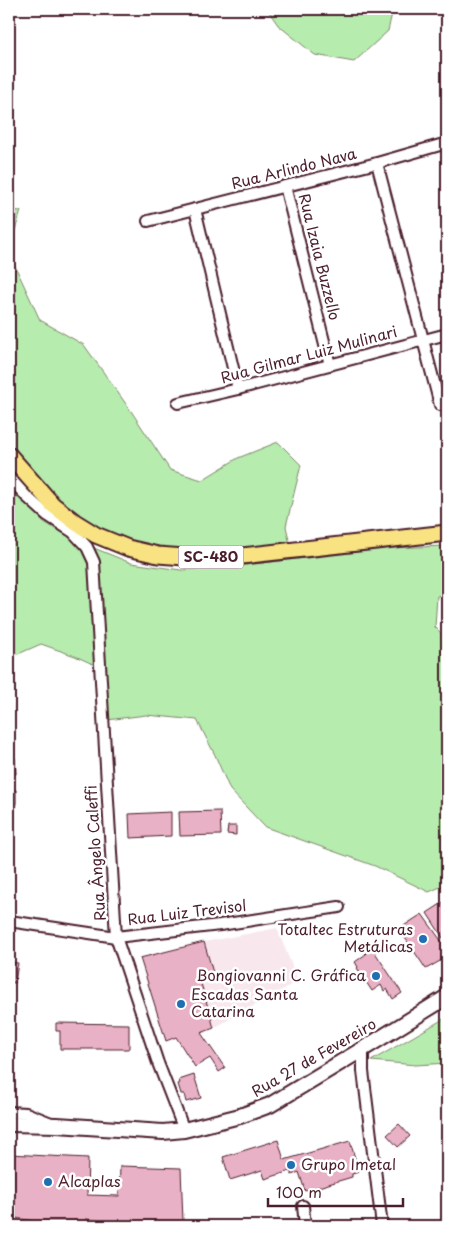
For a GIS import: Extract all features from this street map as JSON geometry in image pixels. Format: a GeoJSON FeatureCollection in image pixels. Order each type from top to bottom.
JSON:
{"type":"FeatureCollection","features":[{"type":"Feature","properties":{"kind":"main road","name":"SC-480"},"geometry":{"type":"LineString","coordinates":[[9,455],[53,505],[75,522],[96,535],[128,548],[158,555],[198,558],[242,556],[447,533]]}},
{"type":"Feature","properties":{"kind":"main road","name":"Rua 27 de Fevereiro"},"geometry":{"type":"LineString","coordinates":[[9,1124],[163,1132],[184,1130],[240,1116],[270,1104],[447,996]]}},
{"type":"Feature","properties":{"kind":"street","name":"Rua Arlindo Nava"},"geometry":{"type":"LineString","coordinates":[[148,221],[447,144]]}},
{"type":"Feature","properties":{"kind":"street"},"geometry":{"type":"LineString","coordinates":[[377,163],[440,405]]}},
{"type":"Feature","properties":{"kind":"street","name":"Rua Izaia Buzzello"},"geometry":{"type":"LineString","coordinates":[[285,186],[330,365]]}},
{"type":"Feature","properties":{"kind":"street"},"geometry":{"type":"LineString","coordinates":[[196,209],[238,389]]}},
{"type":"Feature","properties":{"kind":"street","name":"Rua Gilmar Luiz Mulinari"},"geometry":{"type":"LineString","coordinates":[[178,403],[447,334]]}},
{"type":"Feature","properties":{"kind":"street","name":"Rua Ângelo Caleffi"},"geometry":{"type":"LineString","coordinates":[[9,478],[48,515],[73,532],[87,547],[94,562],[116,938],[158,1063],[184,1130]]}},
{"type":"Feature","properties":{"kind":"street","name":"Rua Luiz Trevisol"},"geometry":{"type":"LineString","coordinates":[[9,921],[116,938],[339,907]]}},
{"type":"Feature","properties":{"kind":"street"},"geometry":{"type":"LineString","coordinates":[[363,1049],[363,1071],[382,1226]]}},
{"type":"Feature","properties":{"kind":"street"},"geometry":{"type":"LineString","coordinates":[[9,1112],[26,1113],[57,1125]]}},
{"type":"Feature","properties":{"kind":"street"},"geometry":{"type":"LineString","coordinates":[[303,1206],[306,1226]]}},
{"type":"Feature","properties":{"kind":"shaded area"},"geometry":{"type":"Polygon","coordinates":[[[277,928],[298,981],[214,1028],[200,980],[214,976],[204,942],[277,928]]]}},
{"type":"Feature","properties":{"kind":"green space"},"geometry":{"type":"Polygon","coordinates":[[[267,9],[393,9],[388,31],[354,62],[315,55],[278,25],[267,9]]]}},
{"type":"Feature","properties":{"kind":"green space"},"geometry":{"type":"Polygon","coordinates":[[[9,210],[21,211],[9,250],[9,210]]]}},
{"type":"Feature","properties":{"kind":"green space"},"geometry":{"type":"Polygon","coordinates":[[[9,253],[40,320],[84,345],[170,470],[202,480],[238,458],[278,442],[301,465],[286,526],[290,545],[201,552],[171,550],[135,543],[97,529],[59,499],[9,445],[9,253]]]}},
{"type":"Feature","properties":{"kind":"green space"},"geometry":{"type":"Polygon","coordinates":[[[11,489],[44,522],[74,540],[131,563],[181,570],[237,566],[387,548],[447,546],[447,594],[437,596],[435,627],[447,639],[447,884],[429,892],[375,866],[265,827],[230,790],[197,720],[146,715],[107,720],[104,669],[41,644],[9,658],[9,491],[11,489]]]}},
{"type":"Feature","properties":{"kind":"green space"},"geometry":{"type":"Polygon","coordinates":[[[447,1017],[447,1063],[416,1065],[371,1061],[447,1017]]]}},
{"type":"Feature","properties":{"kind":"building"},"geometry":{"type":"Polygon","coordinates":[[[9,671],[12,710],[9,710],[9,671]]]}},
{"type":"Feature","properties":{"kind":"building"},"geometry":{"type":"Polygon","coordinates":[[[9,757],[15,758],[16,774],[9,773],[9,757]]]}},
{"type":"Feature","properties":{"kind":"building"},"geometry":{"type":"Polygon","coordinates":[[[9,789],[16,790],[16,807],[9,806],[9,789]]]}},
{"type":"Feature","properties":{"kind":"building"},"geometry":{"type":"Polygon","coordinates":[[[220,811],[221,835],[180,836],[179,812],[220,811]]]}},
{"type":"Feature","properties":{"kind":"building"},"geometry":{"type":"Polygon","coordinates":[[[171,812],[171,836],[130,838],[129,814],[171,812]]]}},
{"type":"Feature","properties":{"kind":"building"},"geometry":{"type":"Polygon","coordinates":[[[228,826],[236,826],[236,835],[227,834],[228,826]]]}},
{"type":"Feature","properties":{"kind":"building"},"geometry":{"type":"Polygon","coordinates":[[[447,900],[447,944],[427,913],[447,900]]]}},
{"type":"Feature","properties":{"kind":"building","name":"Totaltec Estruturas Metálicas"},"geometry":{"type":"Polygon","coordinates":[[[422,914],[447,949],[447,957],[426,969],[399,929],[422,914]]]}},
{"type":"Feature","properties":{"kind":"building","name":"Escadas Santa Catarina"},"geometry":{"type":"Polygon","coordinates":[[[204,942],[214,976],[200,980],[214,1028],[201,1033],[225,1068],[219,1072],[210,1058],[195,1067],[176,1037],[166,1041],[140,958],[204,942]]]}},
{"type":"Feature","properties":{"kind":"building","name":"Bongiovanni C. Gráfica"},"geometry":{"type":"Polygon","coordinates":[[[372,948],[402,993],[393,999],[387,989],[384,991],[381,985],[372,991],[357,968],[355,962],[372,948]]]}},
{"type":"Feature","properties":{"kind":"building"},"geometry":{"type":"Polygon","coordinates":[[[9,962],[18,963],[15,983],[9,982],[9,962]]]}},
{"type":"Feature","properties":{"kind":"building"},"geometry":{"type":"Polygon","coordinates":[[[56,1023],[129,1024],[129,1049],[60,1049],[60,1031],[56,1031],[56,1023]]]}},
{"type":"Feature","properties":{"kind":"building"},"geometry":{"type":"Polygon","coordinates":[[[194,1075],[201,1098],[186,1102],[184,1094],[181,1094],[178,1084],[180,1083],[179,1080],[194,1075]]]}},
{"type":"Feature","properties":{"kind":"building"},"geometry":{"type":"Polygon","coordinates":[[[399,1124],[410,1136],[398,1147],[387,1135],[399,1124]]]}},
{"type":"Feature","properties":{"kind":"building","name":"Grupo Imetal"},"geometry":{"type":"Polygon","coordinates":[[[278,1140],[284,1160],[350,1141],[359,1172],[352,1174],[352,1177],[305,1191],[299,1172],[292,1175],[290,1171],[265,1179],[262,1170],[230,1180],[223,1157],[278,1140]]]}},
{"type":"Feature","properties":{"kind":"building","name":"Alcaplas"},"geometry":{"type":"Polygon","coordinates":[[[9,1154],[88,1158],[87,1195],[119,1196],[120,1166],[181,1168],[183,1222],[150,1226],[113,1226],[112,1222],[86,1219],[86,1226],[35,1226],[34,1221],[9,1217],[9,1154]]]}},
{"type":"Feature","properties":{"kind":"place","name":"Totaltec Estruturas Metálicas"},"geometry":{"type":"Point","coordinates":[423,939]}},
{"type":"Feature","properties":{"kind":"place","name":"Bongiovanni C. Gráfica"},"geometry":{"type":"Point","coordinates":[376,976]}},
{"type":"Feature","properties":{"kind":"place","name":"Escadas Santa Catarina"},"geometry":{"type":"Point","coordinates":[181,1004]}},
{"type":"Feature","properties":{"kind":"place","name":"Grupo Imetal"},"geometry":{"type":"Point","coordinates":[291,1165]}},
{"type":"Feature","properties":{"kind":"place","name":"Alcaplas"},"geometry":{"type":"Point","coordinates":[48,1182]}}]}
